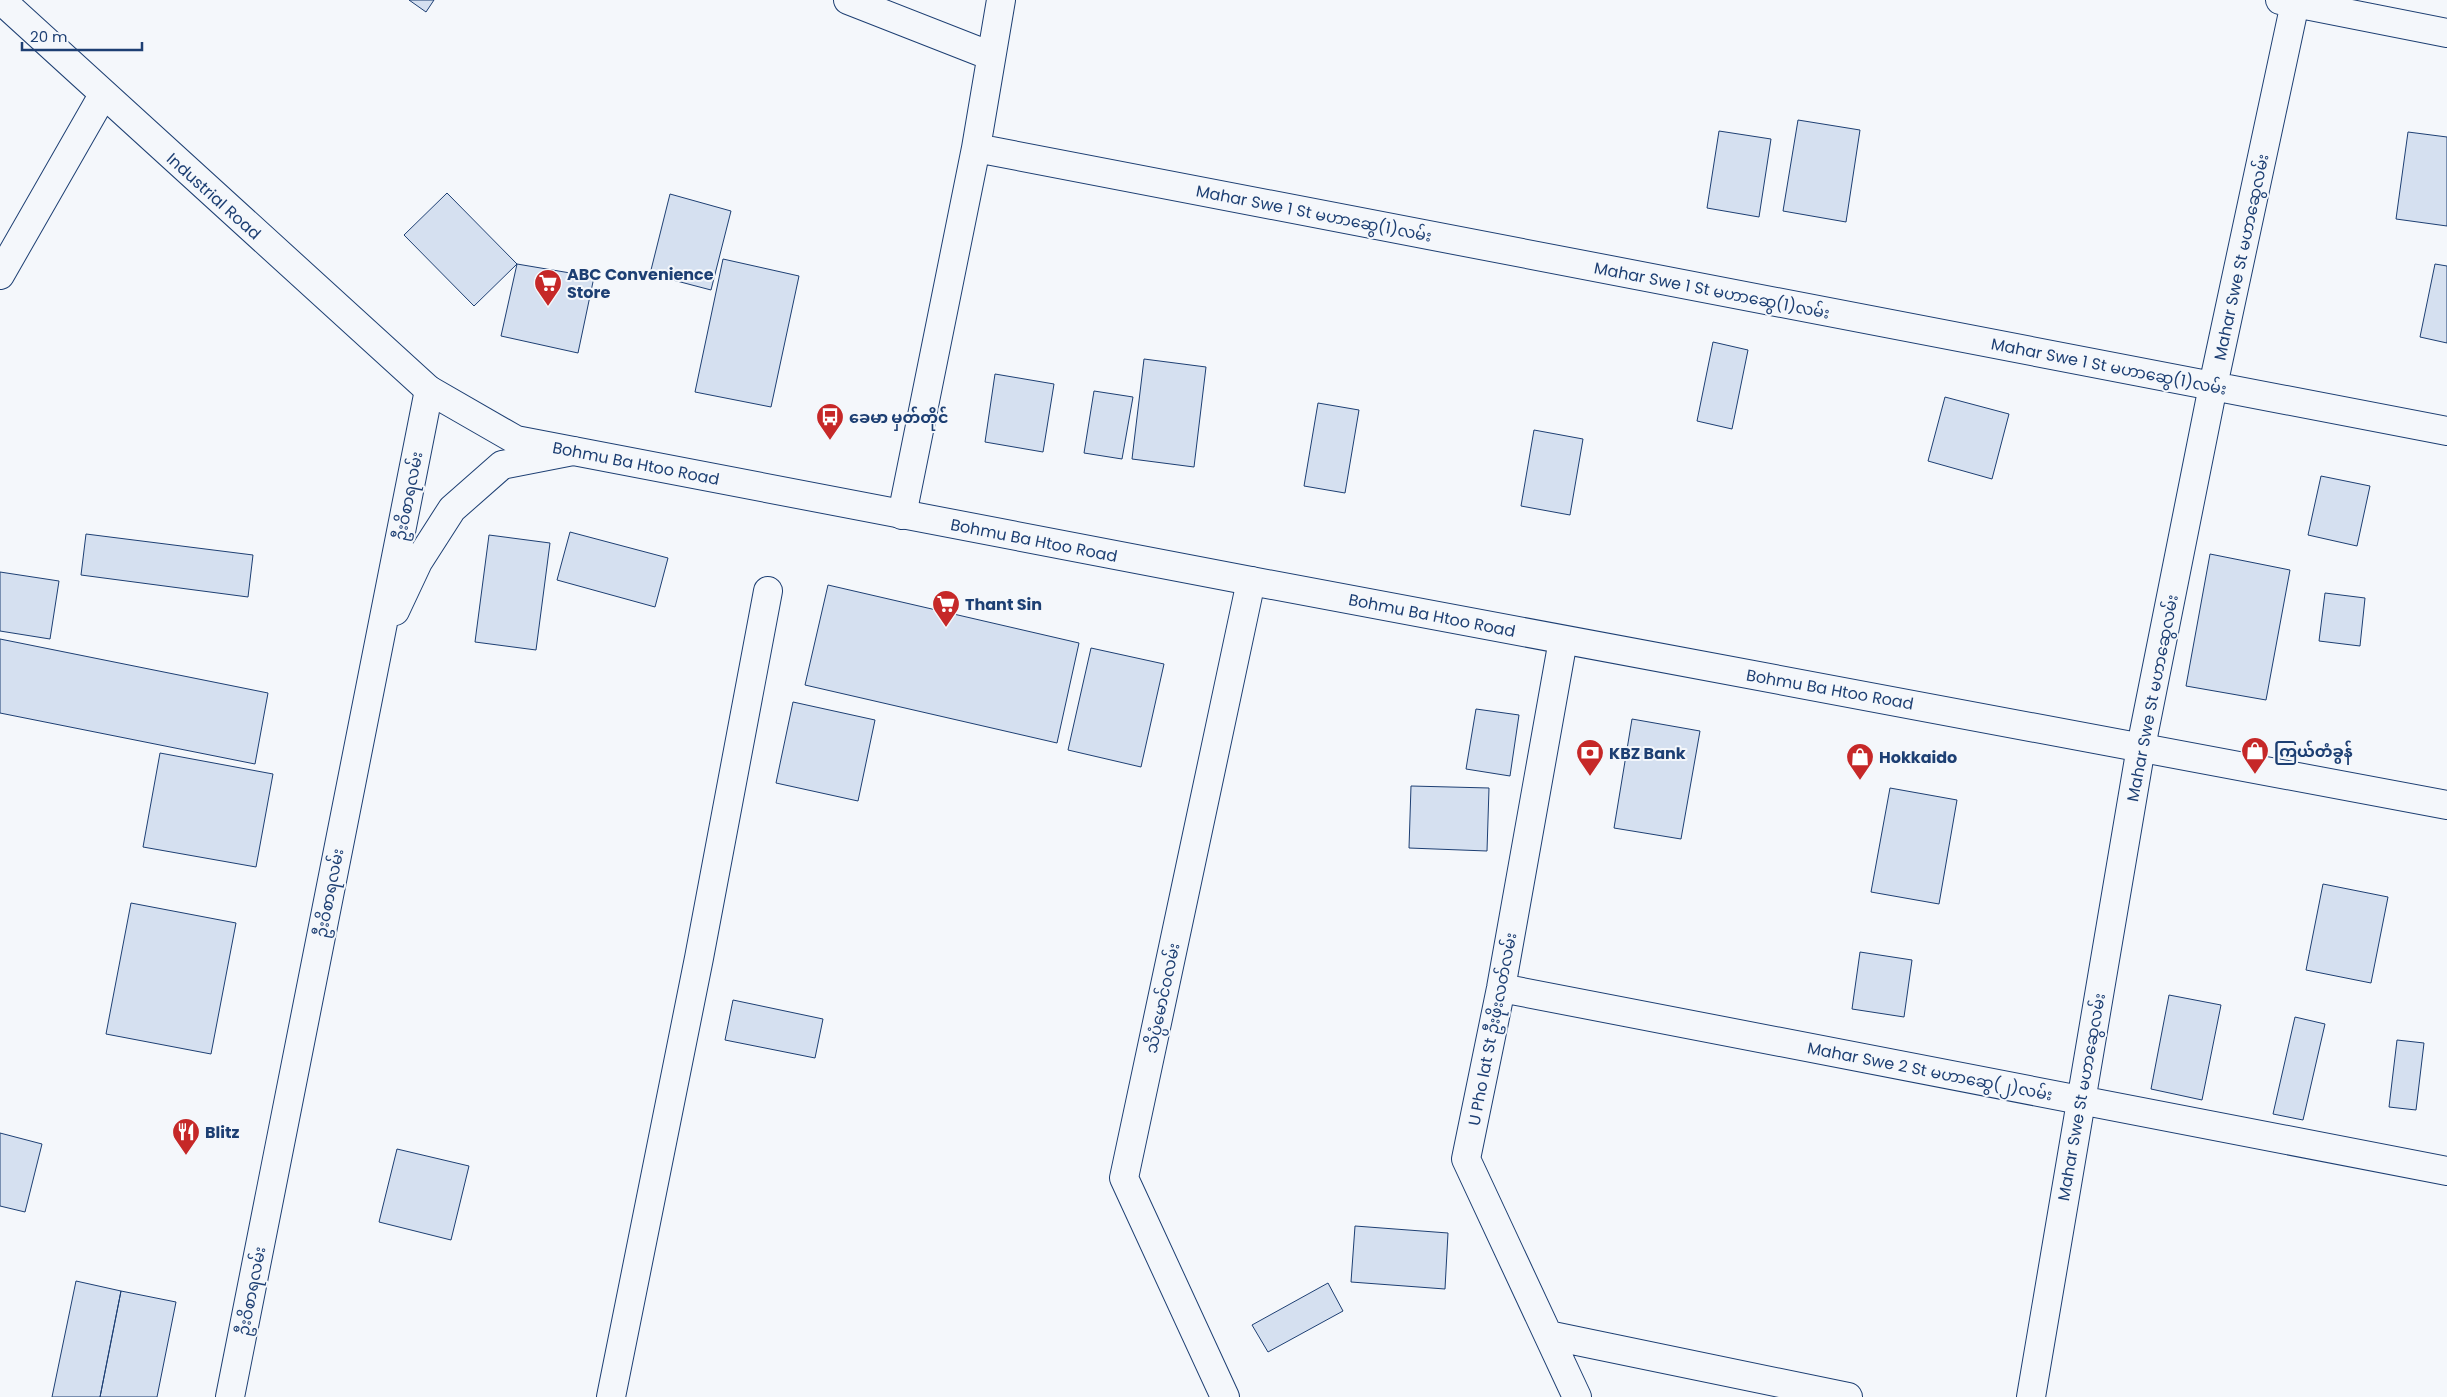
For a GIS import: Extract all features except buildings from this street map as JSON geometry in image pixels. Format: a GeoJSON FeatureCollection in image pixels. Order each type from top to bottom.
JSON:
{"type":"FeatureCollection","features":[{"type":"Feature","properties":{"kind":"street"},"geometry":{"type":"LineString","coordinates":[[848,0],[992,56]]}},
{"type":"Feature","properties":{"kind":"street"},"geometry":{"type":"LineString","coordinates":[[902,514],[976,148],[1000,0]]}},
{"type":"Feature","properties":{"kind":"street","name":"Industrial Road"},"geometry":{"type":"LineString","coordinates":[[3,1],[103,95],[429,390]]}},
{"type":"Feature","properties":{"kind":"street"},"geometry":{"type":"LineString","coordinates":[[2288,2],[2447,33]]}},
{"type":"Feature","properties":{"kind":"street","name":"Mahar Swe St မဟာဆွေလမ်း"},"geometry":{"type":"LineString","coordinates":[[2031,1397],[2080,1100],[2142,747],[2288,2]]}},
{"type":"Feature","properties":{"kind":"street"},"geometry":{"type":"LineString","coordinates":[[0,275],[103,95]]}},
{"type":"Feature","properties":{"kind":"street","name":"Mahar Swe 1 St မဟာဆွေ(1)လမ်း"},"geometry":{"type":"LineString","coordinates":[[976,148],[2447,431]]}},
{"type":"Feature","properties":{"kind":"street","name":"Bohmu Ba Htoo Road"},"geometry":{"type":"LineString","coordinates":[[429,390],[516,440],[1251,582],[2447,805]]}},
{"type":"Feature","properties":{"kind":"street","name":"ဦးဝိစာရလမ်း"},"geometry":{"type":"LineString","coordinates":[[230,1397],[429,390]]}},
{"type":"Feature","properties":{"kind":"street"},"geometry":{"type":"LineString","coordinates":[[378,649],[418,562],[452,509],[502,465],[573,451]]}},
{"type":"Feature","properties":{"kind":"street","name":"သိပ္ပံမောင်ဝလမ်း"},"geometry":{"type":"LineString","coordinates":[[1225,1397],[1124,1178],[1251,582]]}},
{"type":"Feature","properties":{"kind":"street"},"geometry":{"type":"LineString","coordinates":[[611,1397],[697,968],[768,591]]}},
{"type":"Feature","properties":{"kind":"street","name":"U Pho lat St ဦးဖိုးလတ်လမ်း"},"geometry":{"type":"LineString","coordinates":[[1563,640],[1501,988],[1466,1159],[1577,1397]]}},
{"type":"Feature","properties":{"kind":"street","name":"Mahar Swe 2 St မဟာဆွေ(၂)လမ်း"},"geometry":{"type":"LineString","coordinates":[[1501,988],[2447,1171]]}},
{"type":"Feature","properties":{"kind":"street"},"geometry":{"type":"LineString","coordinates":[[1548,1335],[1848,1397]]}},
{"type":"Feature","properties":{"kind":"place","name":"ABC Convenience Store"},"geometry":{"type":"Point","coordinates":[548,307]}},
{"type":"Feature","properties":{"kind":"place","name":"ခေမာ မှတ်တိုင်"},"geometry":{"type":"Point","coordinates":[830,441]}},
{"type":"Feature","properties":{"kind":"place","name":"Thant Sin"},"geometry":{"type":"Point","coordinates":[946,628]}},
{"type":"Feature","properties":{"kind":"place","name":"ကြယ်တံခွန်"},"geometry":{"type":"Point","coordinates":[2255,775]}},
{"type":"Feature","properties":{"kind":"place","name":"KBZ Bank"},"geometry":{"type":"Point","coordinates":[1590,777]}},
{"type":"Feature","properties":{"kind":"place","name":"Hokkaido"},"geometry":{"type":"Point","coordinates":[1860,781]}},
{"type":"Feature","properties":{"kind":"place","name":"Blitz"},"geometry":{"type":"Point","coordinates":[186,1156]}}]}
